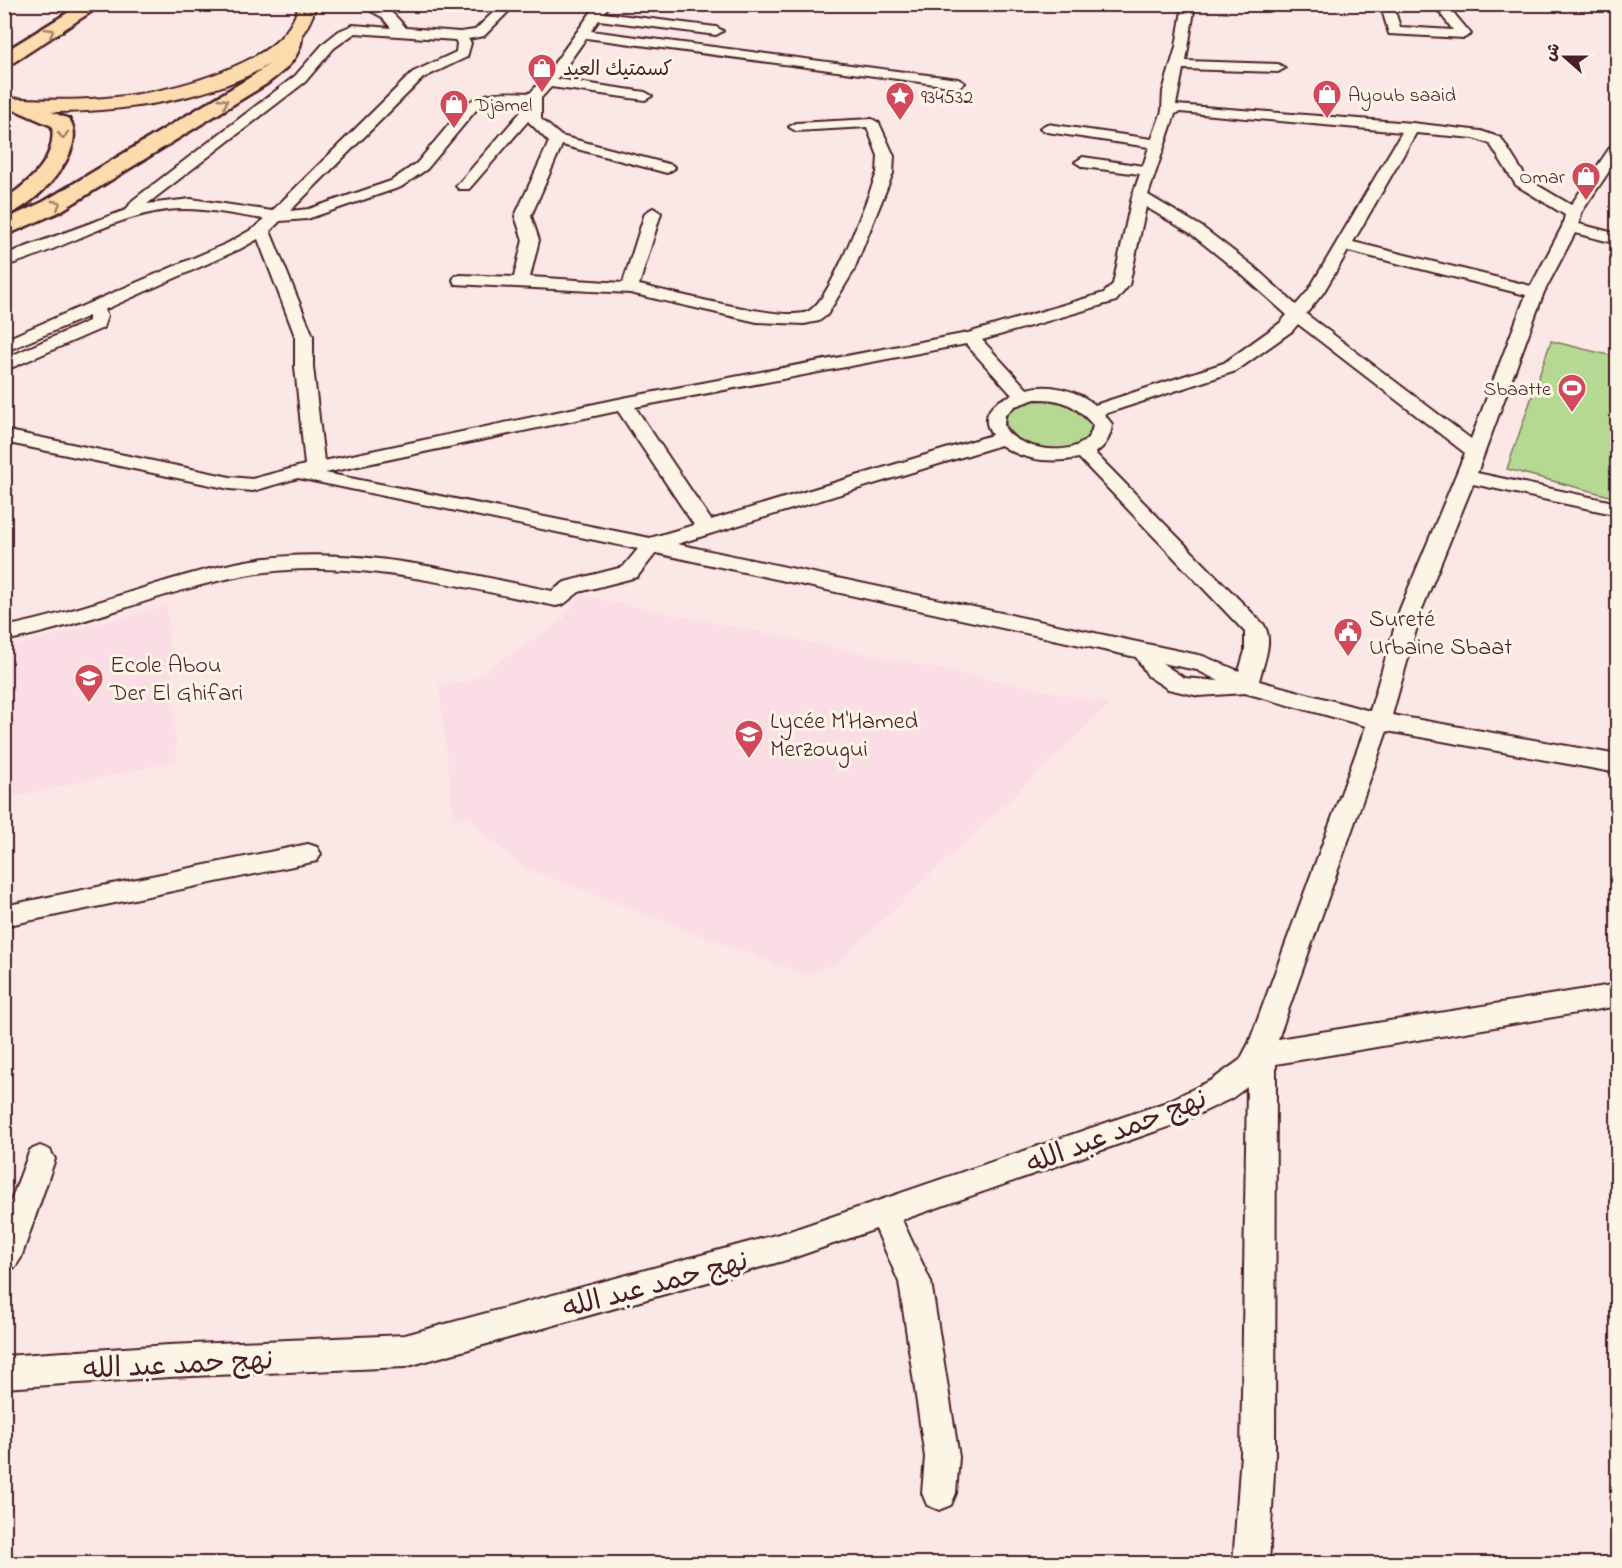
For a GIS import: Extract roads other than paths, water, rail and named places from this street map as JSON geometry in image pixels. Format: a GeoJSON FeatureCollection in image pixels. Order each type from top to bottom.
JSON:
{"type":"FeatureCollection","features":[{"type":"Feature","properties":{"kind":"highway"},"geometry":{"type":"LineString","coordinates":[[4,40],[64,4]]}},
{"type":"Feature","properties":{"kind":"highway"},"geometry":{"type":"LineString","coordinates":[[4,60],[95,4]]}},
{"type":"Feature","properties":{"kind":"highway"},"geometry":{"type":"LineString","coordinates":[[4,229],[51,207],[261,79],[288,56],[294,45],[293,35]]}},
{"type":"Feature","properties":{"kind":"highway"},"geometry":{"type":"LineString","coordinates":[[4,210],[38,183],[55,161],[64,144],[65,133],[62,123],[12,104]]}},
{"type":"Feature","properties":{"kind":"main road"},"geometry":{"type":"LineString","coordinates":[[12,104],[48,107],[136,101],[193,89],[222,80],[279,49],[300,26],[308,4]]}},
{"type":"Feature","properties":{"kind":"street"},"geometry":{"type":"LineString","coordinates":[[364,4],[387,14],[401,31]]}},
{"type":"Feature","properties":{"kind":"street"},"geometry":{"type":"LineString","coordinates":[[132,213],[140,203],[302,77],[323,50],[345,32],[353,29],[460,36],[479,33],[510,4]]}},
{"type":"Feature","properties":{"kind":"street"},"geometry":{"type":"LineString","coordinates":[[4,436],[230,483],[253,484],[624,404],[970,338],[1080,309],[1110,297],[1121,285],[1125,276],[1140,197],[1169,111],[1167,95],[1187,24],[1189,4]]}},
{"type":"Feature","properties":{"kind":"street"},"geometry":{"type":"LineString","coordinates":[[1376,4],[1391,8],[1394,31],[1464,34],[1439,4]]}},
{"type":"Feature","properties":{"kind":"street"},"geometry":{"type":"LineString","coordinates":[[464,186],[532,103],[600,10],[716,31]]}},
{"type":"Feature","properties":{"kind":"street"},"geometry":{"type":"LineString","coordinates":[[584,34],[958,83]]}},
{"type":"Feature","properties":{"kind":"street"},"geometry":{"type":"LineString","coordinates":[[4,346],[234,246],[262,230],[418,75],[462,54],[464,43],[460,36]]}},
{"type":"Feature","properties":{"kind":"street"},"geometry":{"type":"LineString","coordinates":[[1177,65],[1278,69]]}},
{"type":"Feature","properties":{"kind":"street"},"geometry":{"type":"LineString","coordinates":[[548,82],[645,96]]}},
{"type":"Feature","properties":{"kind":"street"},"geometry":{"type":"LineString","coordinates":[[4,261],[132,213],[167,205],[191,204],[276,216],[301,216],[315,212],[396,184],[422,166],[471,106],[479,100],[490,96],[532,103]]}},
{"type":"Feature","properties":{"kind":"street"},"geometry":{"type":"LineString","coordinates":[[532,103],[532,119],[555,139],[667,168]]}},
{"type":"Feature","properties":{"kind":"street"},"geometry":{"type":"LineString","coordinates":[[1169,111],[1180,108],[1476,134],[1496,141],[1521,182],[1571,220],[1617,239]]}},
{"type":"Feature","properties":{"kind":"street"},"geometry":{"type":"LineString","coordinates":[[461,280],[630,288],[757,317],[804,319],[813,317],[821,311],[845,272],[885,173],[886,156],[872,123],[796,127]]}},
{"type":"Feature","properties":{"kind":"street"},"geometry":{"type":"LineString","coordinates":[[1092,412],[1230,367],[1277,334],[1315,293],[1412,127]]}},
{"type":"Feature","properties":{"kind":"street"},"geometry":{"type":"LineString","coordinates":[[1047,128],[1159,144]]}},
{"type":"Feature","properties":{"kind":"street"},"geometry":{"type":"LineString","coordinates":[[522,282],[522,273],[531,244],[523,216],[555,148],[555,139]]}},
{"type":"Feature","properties":{"kind":"street"},"geometry":{"type":"LineString","coordinates":[[1251,1563],[1258,1454],[1262,1050],[1379,721],[1411,609],[1466,477],[1536,292],[1571,220],[1617,146]]}},
{"type":"Feature","properties":{"kind":"street"},"geometry":{"type":"LineString","coordinates":[[1083,162],[1150,171]]}},
{"type":"Feature","properties":{"kind":"street"},"geometry":{"type":"LineString","coordinates":[[1140,197],[1196,230],[1247,270],[1297,315],[1475,451]]}},
{"type":"Feature","properties":{"kind":"street"},"geometry":{"type":"LineString","coordinates":[[630,288],[652,213]]}},
{"type":"Feature","properties":{"kind":"street"},"geometry":{"type":"LineString","coordinates":[[262,230],[304,336],[309,473]]}},
{"type":"Feature","properties":{"kind":"street"},"geometry":{"type":"LineString","coordinates":[[1343,245],[1536,292]]}},
{"type":"Feature","properties":{"kind":"street"},"geometry":{"type":"LineString","coordinates":[[4,366],[97,324],[98,316],[94,307]]}},
{"type":"Feature","properties":{"kind":"street"},"geometry":{"type":"LineString","coordinates":[[970,338],[1023,396]]}},
{"type":"Feature","properties":{"kind":"street"},"geometry":{"type":"LineString","coordinates":[[1052,393],[1070,397],[1086,404],[1092,412],[1103,424],[1102,435],[1096,444],[1083,452],[1066,456],[1047,456],[1026,452],[1003,438],[994,424],[996,413],[1004,404],[1023,396],[1052,393]]}},
{"type":"Feature","properties":{"kind":"street"},"geometry":{"type":"LineString","coordinates":[[624,404],[707,529]]}},
{"type":"Feature","properties":{"kind":"street"},"geometry":{"type":"LineString","coordinates":[[4,634],[42,626],[246,568],[287,563],[330,563],[392,569],[556,598],[572,587],[630,572],[638,565],[651,545],[1003,438]]}},
{"type":"Feature","properties":{"kind":"street"},"geometry":{"type":"LineString","coordinates":[[1083,452],[1256,630],[1256,651],[1246,685]]}},
{"type":"Feature","properties":{"kind":"street"},"geometry":{"type":"LineString","coordinates":[[309,473],[1144,651],[1156,670],[1178,684],[1209,689],[1246,685],[1379,721],[1617,764]]}},
{"type":"Feature","properties":{"kind":"street"},"geometry":{"type":"LineString","coordinates":[[1466,477],[1617,509]]}},
{"type":"Feature","properties":{"kind":"street"},"geometry":{"type":"LineString","coordinates":[[4,916],[308,854]]}},
{"type":"Feature","properties":{"kind":"street"},"geometry":{"type":"LineString","coordinates":[[1262,1050],[1617,995]]}},
{"type":"Feature","properties":{"kind":"street","name":"نهج حمد عبد الله"},"geometry":{"type":"LineString","coordinates":[[4,1372],[169,1361],[405,1351],[790,1245],[1172,1113],[1222,1089],[1250,1069],[1262,1050]]}},
{"type":"Feature","properties":{"kind":"street"},"geometry":{"type":"LineString","coordinates":[[4,1257],[10,1248],[40,1159]]}},
{"type":"Feature","properties":{"kind":"street"},"geometry":{"type":"LineString","coordinates":[[884,1213],[915,1282],[942,1457],[939,1492]]}},
{"type":"Feature","properties":{"kind":"place","name":"كسمتيك العيد"},"geometry":{"type":"Point","coordinates":[542,94]}},
{"type":"Feature","properties":{"kind":"place","name":"Ayoub saaid"},"geometry":{"type":"Point","coordinates":[1327,120]}},
{"type":"Feature","properties":{"kind":"place","name":"934532"},"geometry":{"type":"Point","coordinates":[900,122]}},
{"type":"Feature","properties":{"kind":"place","name":"Djamel"},"geometry":{"type":"Point","coordinates":[454,130]}},
{"type":"Feature","properties":{"kind":"place","name":"Omar"},"geometry":{"type":"Point","coordinates":[1586,202]}},
{"type":"Feature","properties":{"kind":"place","name":"Sbaatte"},"geometry":{"type":"Point","coordinates":[1572,414]}},
{"type":"Feature","properties":{"kind":"place","name":"Sureté Urbaine Sbaat"},"geometry":{"type":"Point","coordinates":[1348,658]}},
{"type":"Feature","properties":{"kind":"place","name":"Ecole Abou Der El Ghifari"},"geometry":{"type":"Point","coordinates":[89,704]}},
{"type":"Feature","properties":{"kind":"place","name":"Lycée M'Hamed Merzougui"},"geometry":{"type":"Point","coordinates":[749,760]}}]}
